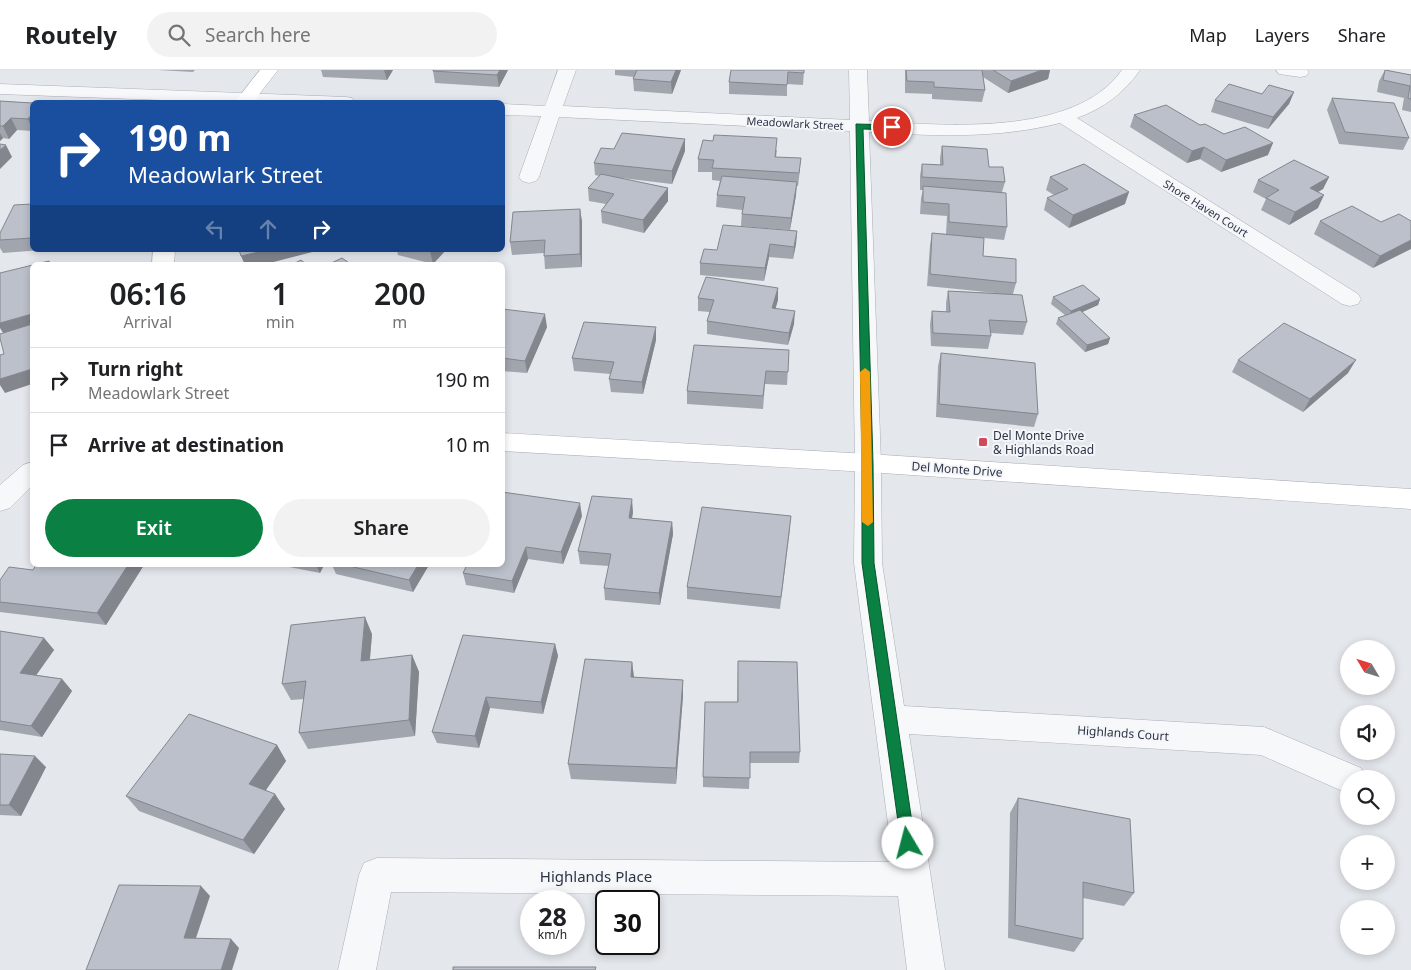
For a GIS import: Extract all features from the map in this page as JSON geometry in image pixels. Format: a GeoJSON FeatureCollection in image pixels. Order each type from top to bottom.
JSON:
{"type":"FeatureCollection","features":[{"type":"Feature","properties":{"kind":"street"},"geometry":{"type":"LineString","coordinates":[[0,88],[246,100],[269,70]]}},
{"type":"Feature","properties":{"kind":"street"},"geometry":{"type":"LineString","coordinates":[[529,177],[567,70]]}},
{"type":"Feature","properties":{"kind":"street"},"geometry":{"type":"LineString","coordinates":[[858,70],[868,463],[868,563],[926,970]]}},
{"type":"Feature","properties":{"kind":"street","name":"Meadowlark Street"},"geometry":{"type":"LineString","coordinates":[[505,110],[859,126],[970,129],[1034,123],[1085,108],[1103,98],[1120,85],[1131,70]]}},
{"type":"Feature","properties":{"kind":"street","name":"Shore Haven Court"},"geometry":{"type":"LineString","coordinates":[[1062,116],[1350,299]]}},
{"type":"Feature","properties":{"kind":"street","name":"Del Monte Drive"},"geometry":{"type":"LineString","coordinates":[[505,442],[868,463],[1411,499]]}},
{"type":"Feature","properties":{"kind":"street"},"geometry":{"type":"LineString","coordinates":[[0,502],[30,474]]}},
{"type":"Feature","properties":{"kind":"street","name":"Highlands Court"},"geometry":{"type":"LineString","coordinates":[[890,719],[1264,742],[1340,775]]}},
{"type":"Feature","properties":{"kind":"street","name":"Highlands Place"},"geometry":{"type":"LineString","coordinates":[[357,970],[377,875],[913,878]]}},
{"type":"Feature","properties":{"kind":"building"},"geometry":{"type":"Polygon","coordinates":[[[433,70],[500,70],[497,75],[433,70]]]}},
{"type":"Feature","properties":{"kind":"building"},"geometry":{"type":"Polygon","coordinates":[[[637,70],[676,70],[671,82],[633,79],[637,70]]]}},
{"type":"Feature","properties":{"kind":"building"},"geometry":{"type":"Polygon","coordinates":[[[731,70],[804,70],[804,73],[788,72],[787,85],[729,82],[731,70]]]}},
{"type":"Feature","properties":{"kind":"building"},"geometry":{"type":"Polygon","coordinates":[[[906,70],[982,70],[985,90],[934,87],[934,82],[907,81],[906,70]]]}},
{"type":"Feature","properties":{"kind":"building"},"geometry":{"type":"Polygon","coordinates":[[[993,70],[1042,70],[1011,81],[993,70]]]}},
{"type":"Feature","properties":{"kind":"building"},"geometry":{"type":"Polygon","coordinates":[[[1385,70],[1411,75],[1411,99],[1408,98],[1410,86],[1383,80],[1385,70]]]}},
{"type":"Feature","properties":{"kind":"building"},"geometry":{"type":"Polygon","coordinates":[[[1229,84],[1262,94],[1269,85],[1294,92],[1273,117],[1215,100],[1229,84]]]}},
{"type":"Feature","properties":{"kind":"building"},"geometry":{"type":"Polygon","coordinates":[[[1332,98],[1394,103],[1409,138],[1345,132],[1332,98]]]}},
{"type":"Feature","properties":{"kind":"building"},"geometry":{"type":"Polygon","coordinates":[[[0,101],[30,103],[30,116],[28,119],[11,118],[3,126],[0,126],[0,101]]]}},
{"type":"Feature","properties":{"kind":"building"},"geometry":{"type":"Polygon","coordinates":[[[1166,105],[1200,125],[1205,124],[1224,134],[1245,127],[1273,143],[1226,160],[1204,147],[1192,151],[1134,115],[1166,105]]]}},
{"type":"Feature","properties":{"kind":"building"},"geometry":{"type":"Polygon","coordinates":[[[622,133],[685,139],[672,171],[594,163],[601,148],[614,149],[622,133]]]}},
{"type":"Feature","properties":{"kind":"building"},"geometry":{"type":"Polygon","coordinates":[[[714,135],[777,138],[775,157],[801,158],[799,173],[712,168],[714,160],[698,159],[703,140],[713,141],[714,135]]]}},
{"type":"Feature","properties":{"kind":"building"},"geometry":{"type":"Polygon","coordinates":[[[0,144],[6,145],[0,150],[0,144]]]}},
{"type":"Feature","properties":{"kind":"building"},"geometry":{"type":"Polygon","coordinates":[[[942,146],[987,149],[989,167],[1003,167],[1005,182],[922,177],[922,164],[943,165],[942,146]]]}},
{"type":"Feature","properties":{"kind":"building"},"geometry":{"type":"Polygon","coordinates":[[[1294,160],[1329,177],[1310,188],[1324,195],[1295,212],[1266,198],[1279,190],[1258,180],[1294,160]]]}},
{"type":"Feature","properties":{"kind":"building"},"geometry":{"type":"Polygon","coordinates":[[[1084,164],[1129,192],[1073,215],[1047,198],[1068,189],[1050,177],[1084,164]]]}},
{"type":"Feature","properties":{"kind":"building"},"geometry":{"type":"Polygon","coordinates":[[[601,174],[668,188],[643,220],[601,211],[614,194],[588,188],[601,174]]]}},
{"type":"Feature","properties":{"kind":"building"},"geometry":{"type":"Polygon","coordinates":[[[722,176],[797,182],[791,218],[742,214],[745,197],[717,195],[722,176]]]}},
{"type":"Feature","properties":{"kind":"building"},"geometry":{"type":"Polygon","coordinates":[[[923,186],[1006,193],[1007,227],[949,222],[949,204],[923,202],[923,186]]]}},
{"type":"Feature","properties":{"kind":"building"},"geometry":{"type":"Polygon","coordinates":[[[30,204],[30,238],[0,240],[0,233],[14,205],[30,204]]]}},
{"type":"Feature","properties":{"kind":"building"},"geometry":{"type":"Polygon","coordinates":[[[1352,206],[1381,222],[1399,214],[1411,221],[1411,240],[1380,256],[1320,221],[1352,206]]]}},
{"type":"Feature","properties":{"kind":"building"},"geometry":{"type":"Polygon","coordinates":[[[580,209],[580,254],[544,256],[545,240],[510,242],[513,212],[580,209]]]}},
{"type":"Feature","properties":{"kind":"building"},"geometry":{"type":"Polygon","coordinates":[[[723,225],[797,231],[794,247],[770,244],[765,268],[700,263],[704,249],[717,250],[723,225]]]}},
{"type":"Feature","properties":{"kind":"building"},"geometry":{"type":"Polygon","coordinates":[[[932,233],[984,238],[983,256],[1016,259],[1016,283],[930,274],[932,233]]]}},
{"type":"Feature","properties":{"kind":"building"},"geometry":{"type":"Polygon","coordinates":[[[240,252],[258,252],[241,256],[240,252]]]}},
{"type":"Feature","properties":{"kind":"building"},"geometry":{"type":"Polygon","coordinates":[[[342,258],[348,262],[333,262],[342,258]]]}},
{"type":"Feature","properties":{"kind":"building"},"geometry":{"type":"Polygon","coordinates":[[[30,266],[30,315],[0,323],[0,273],[30,266]]]}},
{"type":"Feature","properties":{"kind":"building"},"geometry":{"type":"Polygon","coordinates":[[[706,277],[778,288],[772,308],[795,311],[789,333],[707,321],[714,300],[698,298],[706,277]]]}},
{"type":"Feature","properties":{"kind":"building"},"geometry":{"type":"Polygon","coordinates":[[[1083,285],[1100,299],[1071,311],[1053,297],[1083,285]]]}},
{"type":"Feature","properties":{"kind":"building"},"geometry":{"type":"Polygon","coordinates":[[[948,291],[1022,295],[1027,322],[989,320],[991,336],[933,333],[932,311],[950,312],[948,291]]]}},
{"type":"Feature","properties":{"kind":"building"},"geometry":{"type":"Polygon","coordinates":[[[505,309],[545,314],[525,361],[505,358],[505,309]]]}},
{"type":"Feature","properties":{"kind":"building"},"geometry":{"type":"Polygon","coordinates":[[[1080,310],[1110,338],[1087,345],[1058,318],[1080,310]]]}},
{"type":"Feature","properties":{"kind":"building"},"geometry":{"type":"Polygon","coordinates":[[[584,322],[656,327],[642,382],[609,379],[614,362],[572,358],[584,322]]]}},
{"type":"Feature","properties":{"kind":"building"},"geometry":{"type":"Polygon","coordinates":[[[1284,323],[1356,360],[1310,399],[1238,360],[1284,323]]]}},
{"type":"Feature","properties":{"kind":"building"},"geometry":{"type":"Polygon","coordinates":[[[30,325],[30,370],[0,379],[0,355],[4,354],[0,334],[30,325]]]}},
{"type":"Feature","properties":{"kind":"building"},"geometry":{"type":"Polygon","coordinates":[[[694,345],[789,350],[788,372],[766,371],[763,396],[687,391],[694,345]]]}},
{"type":"Feature","properties":{"kind":"building"},"geometry":{"type":"Polygon","coordinates":[[[941,353],[1035,363],[1038,414],[939,404],[941,353]]]}},
{"type":"Feature","properties":{"kind":"building"},"geometry":{"type":"Polygon","coordinates":[[[505,492],[580,503],[561,552],[526,547],[512,581],[463,573],[466,567],[505,567],[505,492]]]}},
{"type":"Feature","properties":{"kind":"building"},"geometry":{"type":"Polygon","coordinates":[[[592,496],[632,499],[629,518],[672,522],[659,593],[604,588],[611,554],[578,551],[592,496]]]}},
{"type":"Feature","properties":{"kind":"building"},"geometry":{"type":"Polygon","coordinates":[[[702,507],[791,516],[781,597],[687,587],[702,507]]]}},
{"type":"Feature","properties":{"kind":"building"},"geometry":{"type":"Polygon","coordinates":[[[9,567],[33,570],[35,567],[127,567],[97,613],[0,602],[0,580],[9,567]]]}},
{"type":"Feature","properties":{"kind":"building"},"geometry":{"type":"Polygon","coordinates":[[[354,567],[417,567],[409,580],[354,567]]]}},
{"type":"Feature","properties":{"kind":"building"},"geometry":{"type":"Polygon","coordinates":[[[365,617],[361,661],[412,655],[409,720],[299,733],[306,681],[282,684],[291,625],[365,617]]]}},
{"type":"Feature","properties":{"kind":"building"},"geometry":{"type":"Polygon","coordinates":[[[0,631],[44,638],[20,673],[62,679],[31,726],[0,721],[0,631]]]}},
{"type":"Feature","properties":{"kind":"building"},"geometry":{"type":"Polygon","coordinates":[[[463,635],[555,644],[541,702],[486,697],[475,736],[432,732],[463,635]]]}},
{"type":"Feature","properties":{"kind":"building"},"geometry":{"type":"Polygon","coordinates":[[[585,659],[632,662],[631,677],[683,680],[676,768],[568,764],[585,659]]]}},
{"type":"Feature","properties":{"kind":"building"},"geometry":{"type":"Polygon","coordinates":[[[738,661],[797,662],[800,752],[750,752],[750,778],[703,777],[705,702],[738,702],[738,661]]]}},
{"type":"Feature","properties":{"kind":"building"},"geometry":{"type":"Polygon","coordinates":[[[189,714],[277,745],[249,784],[275,794],[243,840],[126,796],[189,714]]]}},
{"type":"Feature","properties":{"kind":"building"},"geometry":{"type":"Polygon","coordinates":[[[0,754],[35,756],[9,805],[0,805],[0,754]]]}},
{"type":"Feature","properties":{"kind":"building"},"geometry":{"type":"Polygon","coordinates":[[[1018,798],[1130,819],[1134,893],[1083,882],[1083,939],[1015,925],[1018,798]]]}},
{"type":"Feature","properties":{"kind":"building"},"geometry":{"type":"Polygon","coordinates":[[[119,885],[201,886],[184,938],[231,939],[221,970],[86,970],[119,885]]]}},
{"type":"Feature","properties":{"kind":"building"},"geometry":{"type":"Polygon","coordinates":[[[453,967],[596,967],[595,970],[453,970],[453,967]]]}},
{"type":"Feature","properties":{"kind":"slow traffic"},"geometry":{"type":"LineString","coordinates":[[865,372],[868,522]]}},
{"type":"Feature","properties":{"kind":"place","name":"Del Monte Drive & Highlands Road"},"geometry":{"type":"Point","coordinates":[983,442]}},
{"type":"Feature","properties":{"kind":"route"},"geometry":{"type":"LineString","coordinates":[[892,127],[859,126],[868,463],[868,563],[908,843]]}}]}
